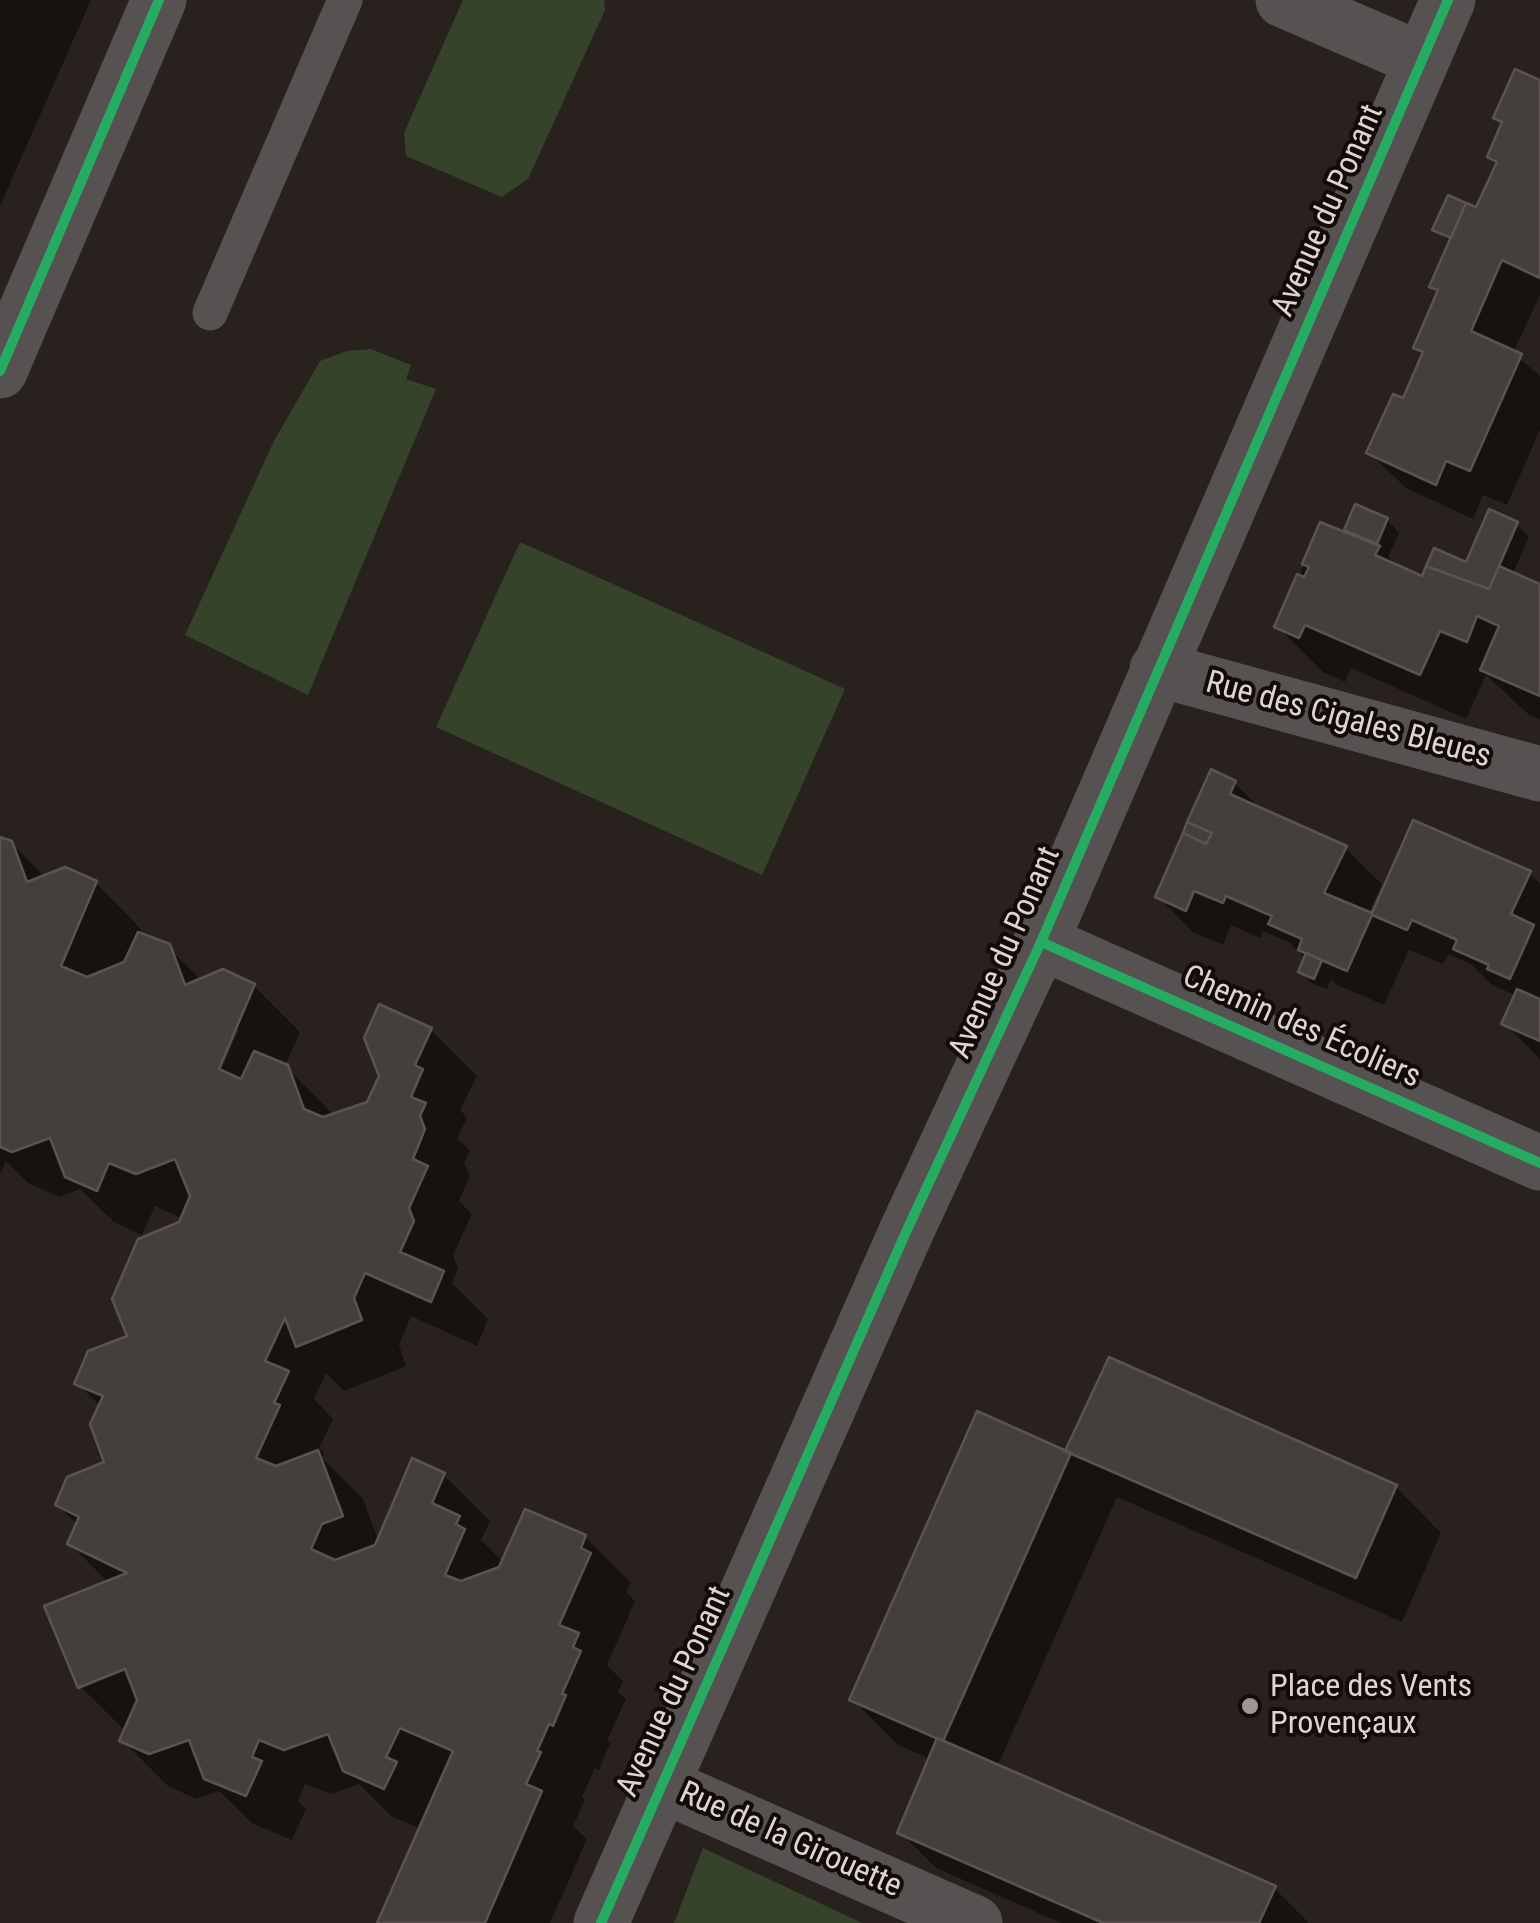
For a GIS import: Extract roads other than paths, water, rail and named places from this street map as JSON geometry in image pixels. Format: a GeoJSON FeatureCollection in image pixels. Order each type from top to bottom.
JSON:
{"type":"FeatureCollection","features":[{"type":"Feature","properties":{"kind":"street"},"geometry":{"type":"LineString","coordinates":[[0,371],[159,0]]}},
{"type":"Feature","properties":{"kind":"street"},"geometry":{"type":"LineString","coordinates":[[1282,0],[1422,60]]}},
{"type":"Feature","properties":{"kind":"street","name":"Avenue du Ponant"},"geometry":{"type":"LineString","coordinates":[[601,1923],[906,1232],[1041,942],[1448,0]]}},
{"type":"Feature","properties":{"kind":"street","name":"Rue des Cigales Bleues"},"geometry":{"type":"LineString","coordinates":[[1156,669],[1540,774]]}},
{"type":"Feature","properties":{"kind":"street","name":"Chemin des Écoliers"},"geometry":{"type":"LineString","coordinates":[[1041,942],[1540,1163]]}},
{"type":"Feature","properties":{"kind":"street","name":"Rue de la Girouette"},"geometry":{"type":"LineString","coordinates":[[660,1784],[975,1923]]}},
{"type":"Feature","properties":{"kind":"lane"},"geometry":{"type":"LineString","coordinates":[[210,313],[346,0]]}},
{"type":"Feature","properties":{"kind":"place","name":"Place des Vents Provençaux"},"geometry":{"type":"Point","coordinates":[1250,1706]}}]}
